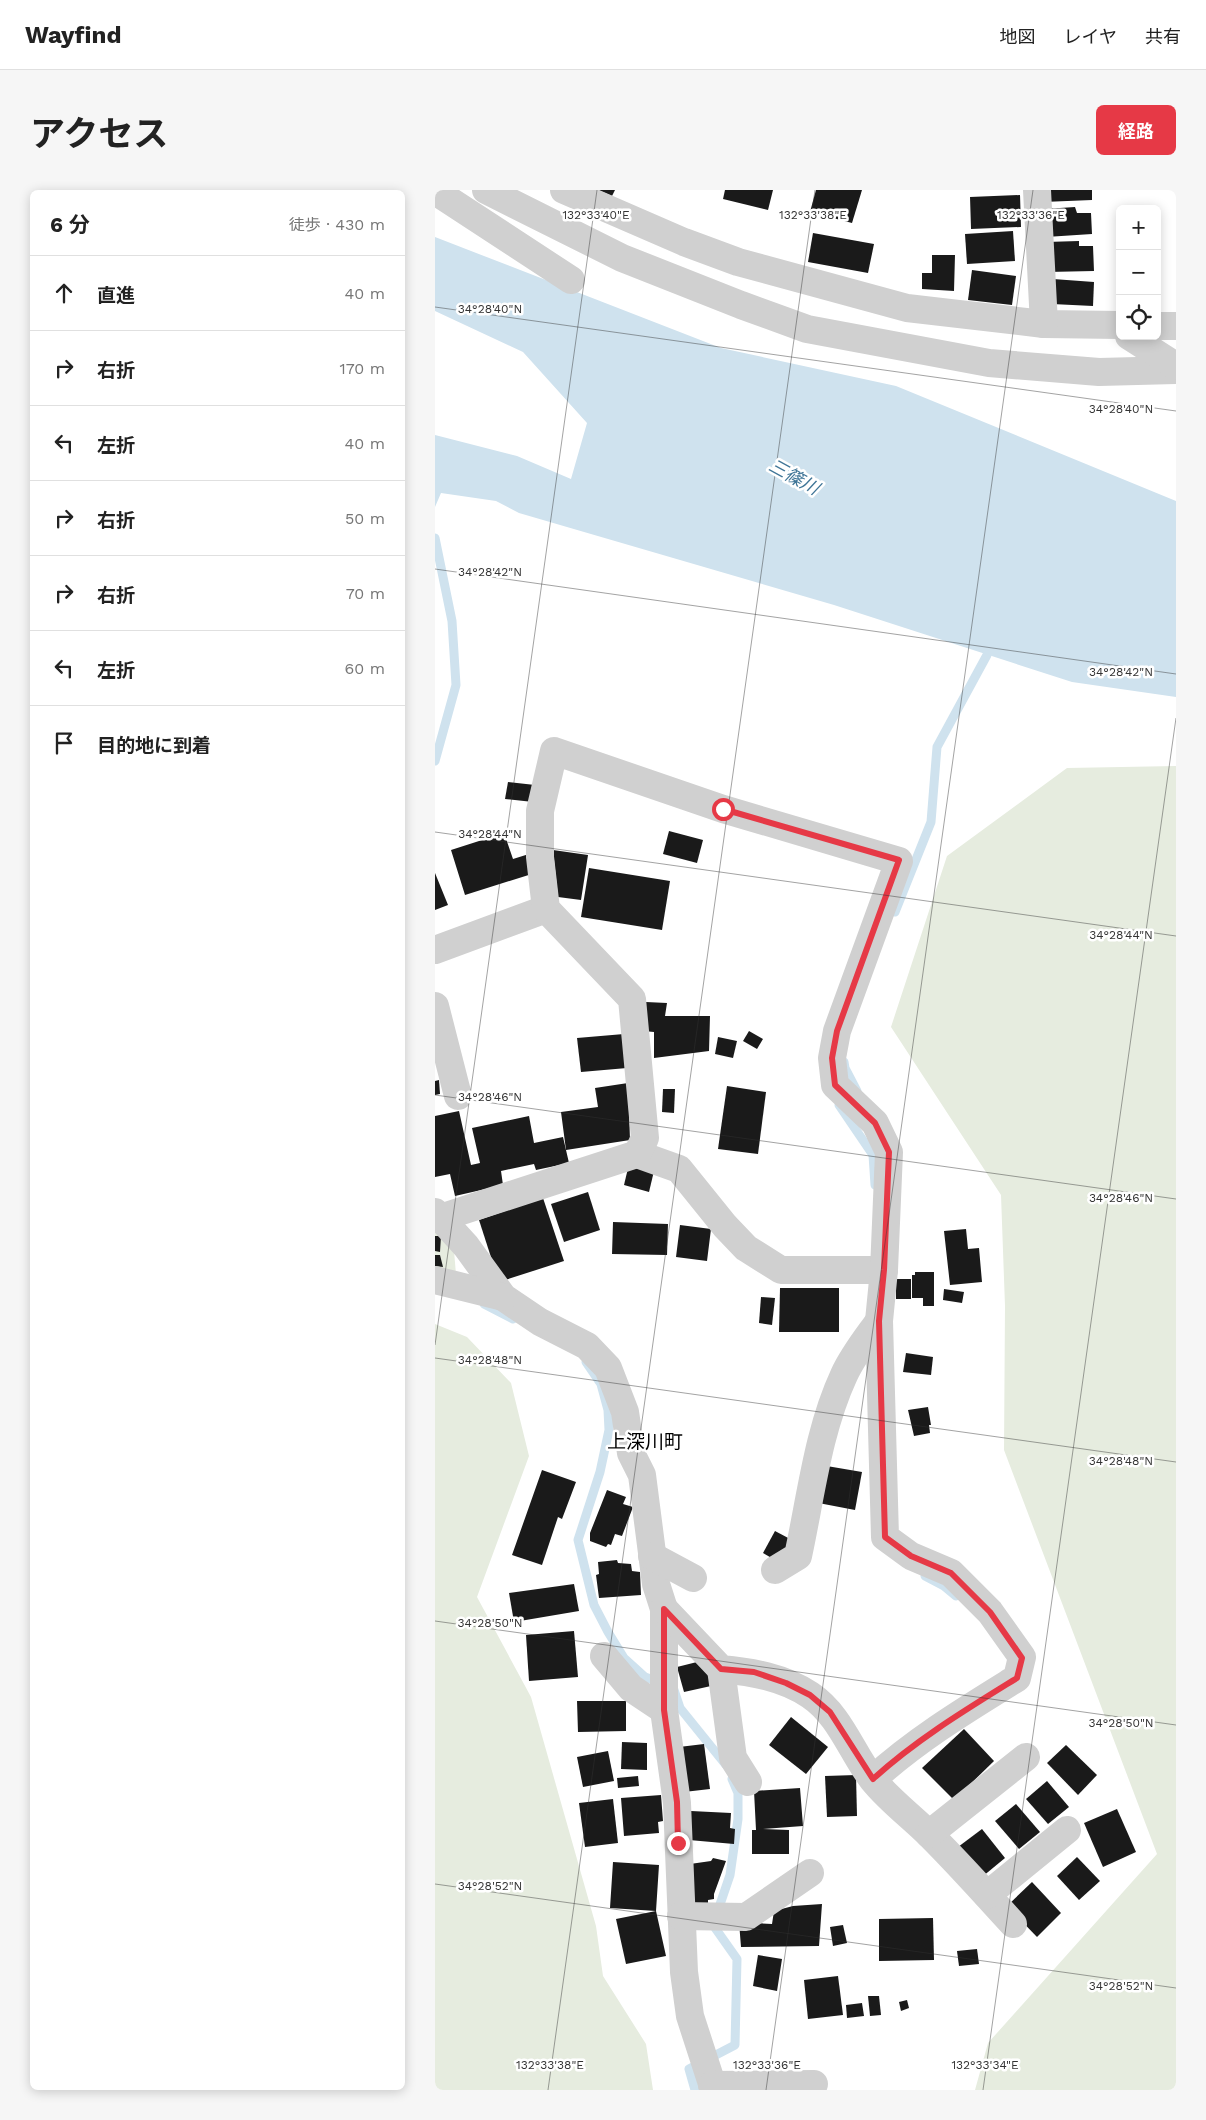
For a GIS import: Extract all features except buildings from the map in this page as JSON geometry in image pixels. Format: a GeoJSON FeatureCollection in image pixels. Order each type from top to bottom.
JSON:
{"type":"FeatureCollection","features":[{"type":"Feature","properties":{"kind":"street"},"geometry":{"type":"LineString","coordinates":[[487,190],[645,268],[807,329],[989,363],[1099,372],[1176,370]]}},
{"type":"Feature","properties":{"kind":"street"},"geometry":{"type":"LineString","coordinates":[[564,190],[684,242],[738,262],[907,308],[1043,324],[1116,329]]}},
{"type":"Feature","properties":{"kind":"street"},"geometry":{"type":"LineString","coordinates":[[1037,190],[1043,324]]}},
{"type":"Feature","properties":{"kind":"street"},"geometry":{"type":"LineString","coordinates":[[435,191],[571,280]]}},
{"type":"Feature","properties":{"kind":"street"},"geometry":{"type":"LineString","coordinates":[[1161,326],[1176,326]]}},
{"type":"Feature","properties":{"kind":"street"},"geometry":{"type":"LineString","coordinates":[[1137,340],[1176,366]]}},
{"type":"Feature","properties":{"kind":"street"},"geometry":{"type":"LineString","coordinates":[[637,1154],[645,1138],[632,998],[546,909],[539,857],[540,811],[555,751],[723,809],[899,860],[837,1031],[832,1058],[835,1085],[875,1123],[889,1152],[884,1270],[879,1321],[885,1537],[911,1556],[951,1573],[990,1612],[1022,1658],[1017,1678],[925,1736],[899,1755],[873,1779]]}},
{"type":"Feature","properties":{"kind":"street"},"geometry":{"type":"LineString","coordinates":[[435,950],[546,909]]}},
{"type":"Feature","properties":{"kind":"street"},"geometry":{"type":"LineString","coordinates":[[435,1006],[458,1096]]}},
{"type":"Feature","properties":{"kind":"street"},"geometry":{"type":"LineString","coordinates":[[814,2084],[713,2088],[690,2016],[684,1972],[677,1802],[664,1710],[664,1609],[656,1584],[642,1475],[631,1452],[625,1412],[609,1368],[587,1346],[540,1322],[503,1297],[466,1246],[437,1215],[637,1154],[679,1169],[725,1226],[746,1248],[781,1270],[884,1270]]}},
{"type":"Feature","properties":{"kind":"street"},"geometry":{"type":"LineString","coordinates":[[435,1280],[503,1297]]}},
{"type":"Feature","properties":{"kind":"street"},"geometry":{"type":"LineString","coordinates":[[775,1570],[798,1556],[832,1404],[844,1374],[860,1347],[879,1321]]}},
{"type":"Feature","properties":{"kind":"street"},"geometry":{"type":"LineString","coordinates":[[652,1556],[693,1578]]}},
{"type":"Feature","properties":{"kind":"street"},"geometry":{"type":"LineString","coordinates":[[664,1609],[721,1669],[733,1758],[748,1782]]}},
{"type":"Feature","properties":{"kind":"street"},"geometry":{"type":"LineString","coordinates":[[604,1656],[631,1688],[664,1710]]}},
{"type":"Feature","properties":{"kind":"street"},"geometry":{"type":"LineString","coordinates":[[721,1669],[754,1672],[786,1683],[810,1695],[830,1712],[873,1779],[901,1810],[929,1834],[1013,1924]]}},
{"type":"Feature","properties":{"kind":"street"},"geometry":{"type":"LineString","coordinates":[[929,1834],[1026,1757]]}},
{"type":"Feature","properties":{"kind":"street"},"geometry":{"type":"LineString","coordinates":[[987,1895],[1067,1830]]}},
{"type":"Feature","properties":{"kind":"street"},"geometry":{"type":"LineString","coordinates":[[681,1916],[746,1917],[810,1873]]}},
{"type":"Feature","properties":{"kind":"shaded area"},"geometry":{"type":"Polygon","coordinates":[[[1176,766],[1176,2090],[975,2090],[988,2043],[1157,1854],[1004,1450],[1005,1306],[1001,1195],[891,1027],[947,856],[1067,768],[1176,766]]]}},
{"type":"Feature","properties":{"kind":"shaded area"},"geometry":{"type":"Polygon","coordinates":[[[435,1225],[454,1251],[456,1274],[435,1271],[435,1225]]]}},
{"type":"Feature","properties":{"kind":"shaded area"},"geometry":{"type":"Polygon","coordinates":[[[435,1324],[467,1337],[511,1383],[529,1456],[477,1597],[531,1697],[596,1926],[603,1976],[646,2044],[653,2090],[435,2090],[435,1324]]]}},
{"type":"Feature","properties":{"kind":"water","name":"三篠川"},"geometry":{"type":"Polygon","coordinates":[[[435,237],[721,348],[896,386],[1176,501],[1176,697],[1072,682],[834,605],[519,513],[496,501],[441,493],[435,507],[435,435],[517,456],[571,479],[587,423],[523,352],[435,311],[435,237]]]}},
{"type":"Feature","properties":{"kind":"waterway"},"geometry":{"type":"LineString","coordinates":[[435,538],[452,621],[456,685],[435,761]]}},
{"type":"Feature","properties":{"kind":"waterway"},"geometry":{"type":"LineString","coordinates":[[895,912],[931,822],[937,747],[987,655]]}},
{"type":"Feature","properties":{"kind":"waterway"},"geometry":{"type":"LineString","coordinates":[[844,1062],[845,1068],[857,1091]]}},
{"type":"Feature","properties":{"kind":"waterway"},"geometry":{"type":"LineString","coordinates":[[839,1105],[873,1155],[875,1185]]}},
{"type":"Feature","properties":{"kind":"waterway"},"geometry":{"type":"LineString","coordinates":[[484,1304],[513,1319]]}},
{"type":"Feature","properties":{"kind":"waterway"},"geometry":{"type":"LineString","coordinates":[[586,1362],[601,1384],[608,1410],[609,1430],[600,1472],[578,1540],[594,1605],[608,1632],[624,1658],[645,1677],[662,1683]]}},
{"type":"Feature","properties":{"kind":"waterway"},"geometry":{"type":"LineString","coordinates":[[925,1576],[944,1586],[956,1596]]}},
{"type":"Feature","properties":{"kind":"waterway"},"geometry":{"type":"LineString","coordinates":[[674,1690],[680,1708],[726,1765]]}},
{"type":"Feature","properties":{"kind":"waterway"},"geometry":{"type":"LineString","coordinates":[[695,2090],[689,2069],[735,2045],[737,1959],[713,1925],[730,1875],[738,1819],[738,1793],[732,1779]]}},
{"type":"Feature","properties":{"kind":"district","name":"上深川町"},"geometry":{"type":"Point","coordinates":[645,1441]}},
{"type":"Feature","properties":{"kind":"route"},"geometry":{"type":"LineString","coordinates":[[678,1843],[677,1802],[664,1710],[664,1609],[721,1669],[754,1672],[786,1683],[810,1695],[830,1712],[873,1779],[899,1755],[925,1736],[1017,1678],[1022,1658],[990,1612],[951,1573],[911,1556],[885,1537],[879,1321],[884,1270],[889,1152],[875,1123],[835,1085],[832,1058],[837,1031],[899,860],[723,809]]}}]}
